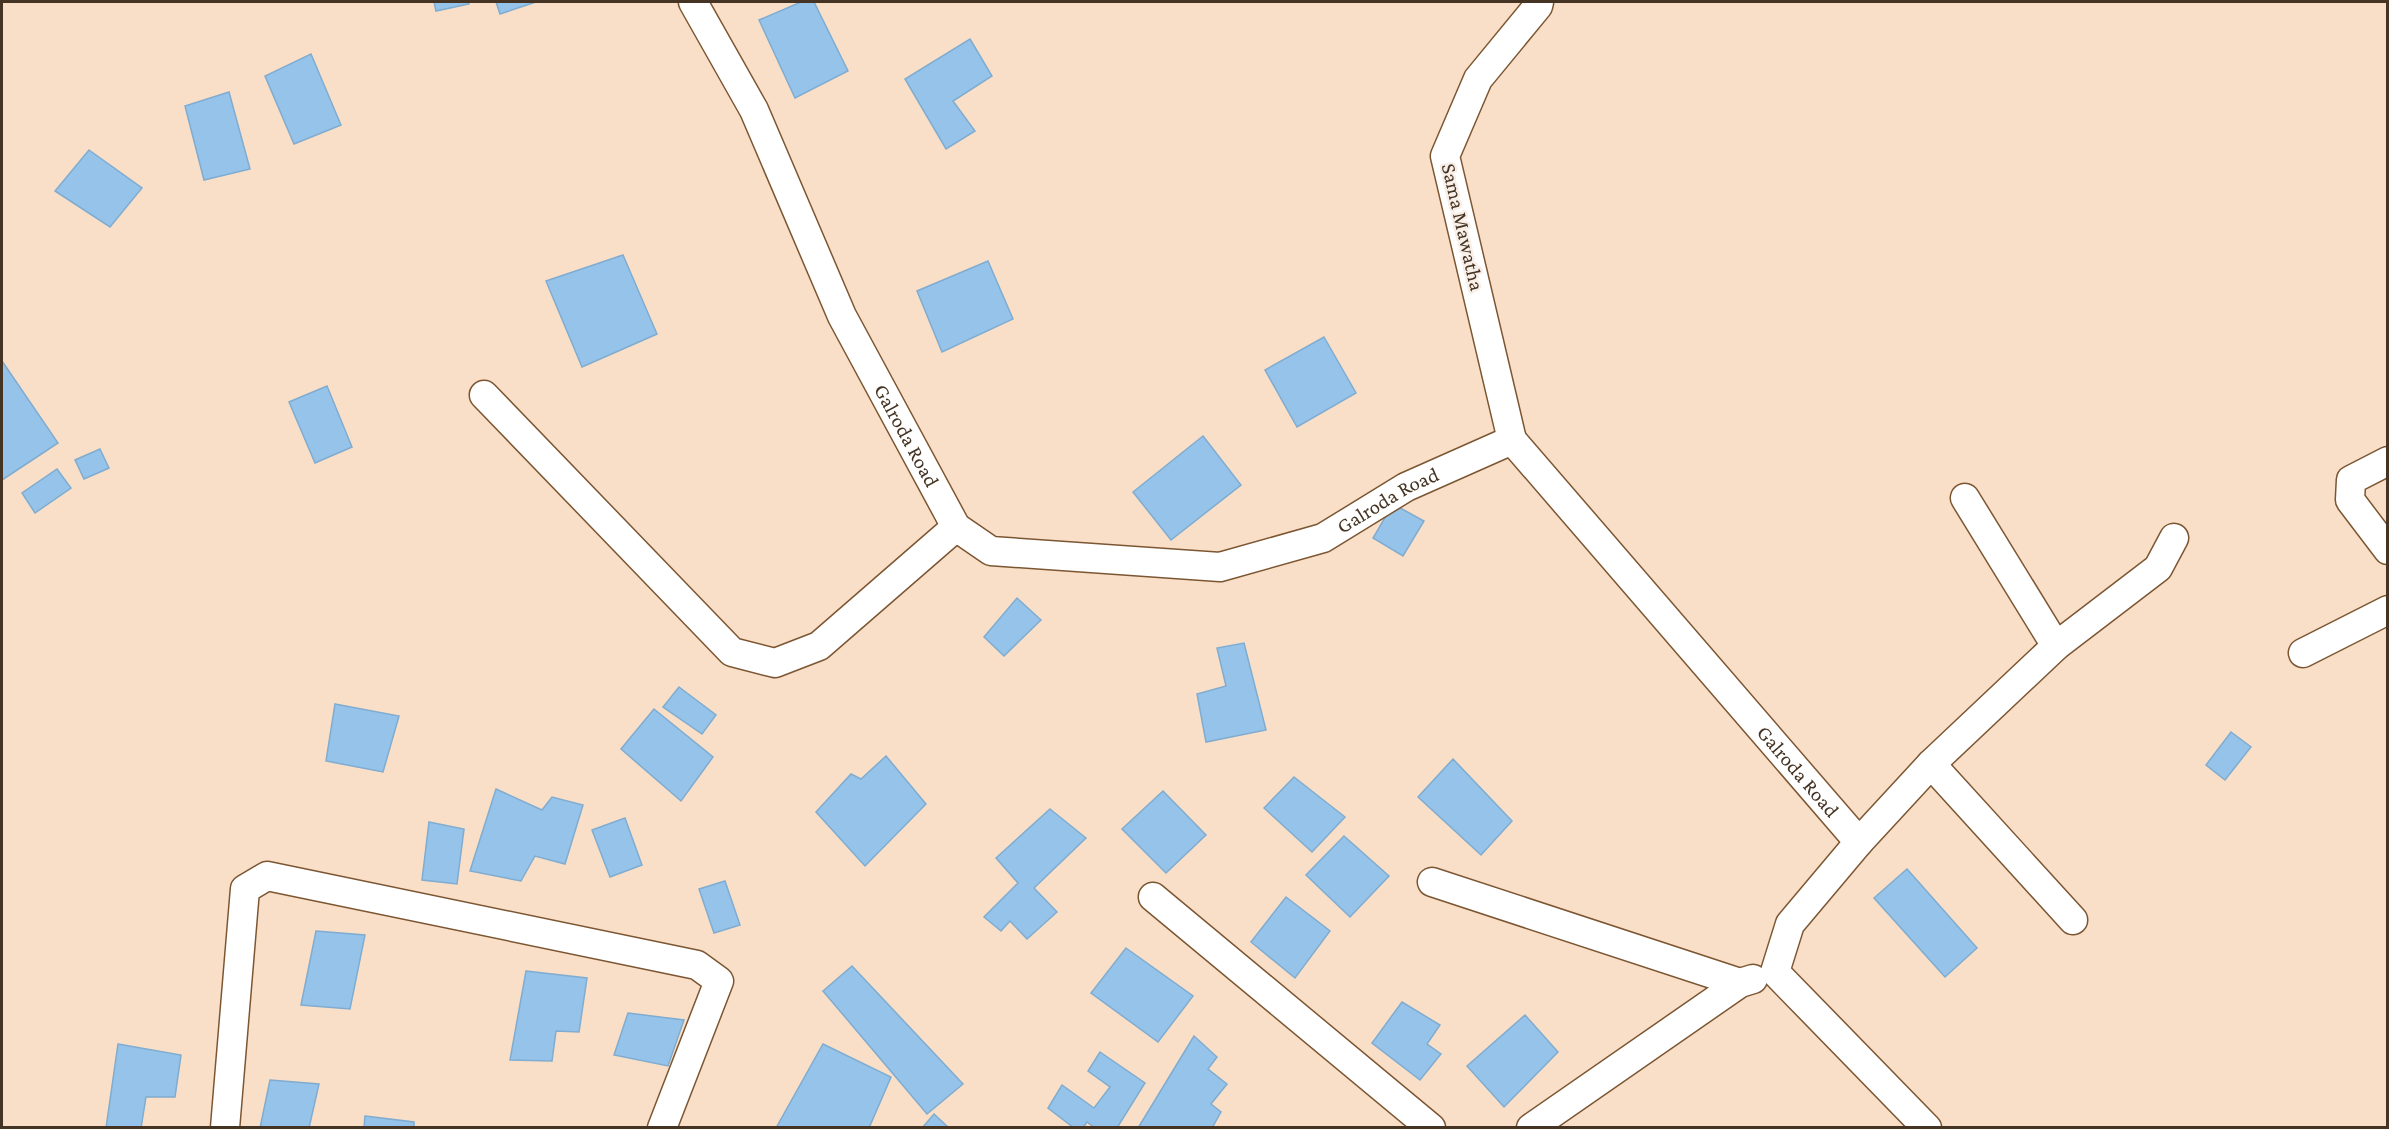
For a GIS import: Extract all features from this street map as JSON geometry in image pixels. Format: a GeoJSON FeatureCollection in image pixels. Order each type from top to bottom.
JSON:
{"type":"FeatureCollection","features":[{"type":"Feature","properties":{"kind":"street","name":"Galroda Road"},"geometry":{"type":"LineString","coordinates":[[693,2],[754,110],[842,316],[956,527],[991,551],[1220,567],[1323,538],[1406,487],[1512,440],[1859,842]]}},
{"type":"Feature","properties":{"kind":"street","name":"Sama Mawatha"},"geometry":{"type":"LineString","coordinates":[[1512,440],[1445,156],[1478,79],[1543,3]]}},
{"type":"Feature","properties":{"kind":"street"},"geometry":{"type":"LineString","coordinates":[[484,395],[732,652],[775,663],[819,646],[956,527]]}},
{"type":"Feature","properties":{"kind":"street"},"geometry":{"type":"LineString","coordinates":[[2388,462],[2351,480],[2350,500],[2388,550]]}},
{"type":"Feature","properties":{"kind":"street"},"geometry":{"type":"LineString","coordinates":[[1965,498],[2056,646]]}},
{"type":"Feature","properties":{"kind":"street"},"geometry":{"type":"LineString","coordinates":[[1776,972],[1790,924],[1859,842],[1931,764],[2056,646],[2158,568],[2174,538]]}},
{"type":"Feature","properties":{"kind":"street"},"geometry":{"type":"LineString","coordinates":[[2303,653],[2388,610]]}},
{"type":"Feature","properties":{"kind":"street"},"geometry":{"type":"LineString","coordinates":[[1931,764],[2073,920]]}},
{"type":"Feature","properties":{"kind":"street"},"geometry":{"type":"LineString","coordinates":[[225,1128],[245,889],[267,876],[697,964],[719,981],[662,1128]]}},
{"type":"Feature","properties":{"kind":"street"},"geometry":{"type":"LineString","coordinates":[[1432,882],[1740,983]]}},
{"type":"Feature","properties":{"kind":"street"},"geometry":{"type":"LineString","coordinates":[[1153,897],[1431,1128]]}},
{"type":"Feature","properties":{"kind":"street"},"geometry":{"type":"LineString","coordinates":[[1531,1128],[1740,983],[1776,972]]}},
{"type":"Feature","properties":{"kind":"street"},"geometry":{"type":"LineString","coordinates":[[1776,972],[1927,1128]]}},
{"type":"Feature","properties":{"kind":"building"},"geometry":{"type":"Polygon","coordinates":[[[434,2],[469,2],[469,4],[436,11],[434,2]]]}},
{"type":"Feature","properties":{"kind":"building"},"geometry":{"type":"Polygon","coordinates":[[[496,2],[536,2],[500,14],[496,2]]]}},
{"type":"Feature","properties":{"kind":"building"},"geometry":{"type":"Polygon","coordinates":[[[801,2],[814,2],[848,71],[795,98],[759,20],[801,2]]]}},
{"type":"Feature","properties":{"kind":"building"},"geometry":{"type":"Polygon","coordinates":[[[970,39],[992,76],[953,101],[975,131],[946,149],[905,79],[970,39]]]}},
{"type":"Feature","properties":{"kind":"building"},"geometry":{"type":"Polygon","coordinates":[[[311,54],[341,125],[294,144],[265,76],[311,54]]]}},
{"type":"Feature","properties":{"kind":"building"},"geometry":{"type":"Polygon","coordinates":[[[229,92],[250,169],[204,180],[185,106],[229,92]]]}},
{"type":"Feature","properties":{"kind":"building"},"geometry":{"type":"Polygon","coordinates":[[[89,150],[142,188],[110,227],[55,191],[89,150]]]}},
{"type":"Feature","properties":{"kind":"building"},"geometry":{"type":"Polygon","coordinates":[[[623,255],[657,334],[582,367],[546,281],[623,255]]]}},
{"type":"Feature","properties":{"kind":"building"},"geometry":{"type":"Polygon","coordinates":[[[988,261],[1013,319],[942,352],[917,291],[988,261]]]}},
{"type":"Feature","properties":{"kind":"building"},"geometry":{"type":"Polygon","coordinates":[[[1324,337],[1356,393],[1297,427],[1265,370],[1324,337]]]}},
{"type":"Feature","properties":{"kind":"building"},"geometry":{"type":"Polygon","coordinates":[[[2,361],[58,443],[2,480],[2,361]]]}},
{"type":"Feature","properties":{"kind":"building"},"geometry":{"type":"Polygon","coordinates":[[[327,386],[352,447],[315,463],[289,402],[327,386]]]}},
{"type":"Feature","properties":{"kind":"building"},"geometry":{"type":"Polygon","coordinates":[[[1203,436],[1241,485],[1171,540],[1133,492],[1203,436]]]}},
{"type":"Feature","properties":{"kind":"building"},"geometry":{"type":"Polygon","coordinates":[[[100,449],[109,468],[84,479],[75,460],[100,449]]]}},
{"type":"Feature","properties":{"kind":"building"},"geometry":{"type":"Polygon","coordinates":[[[57,469],[71,488],[35,513],[22,493],[57,469]]]}},
{"type":"Feature","properties":{"kind":"building"},"geometry":{"type":"Polygon","coordinates":[[[1393,504],[1424,521],[1403,556],[1373,538],[1393,504]]]}},
{"type":"Feature","properties":{"kind":"building"},"geometry":{"type":"Polygon","coordinates":[[[1017,598],[1041,620],[1004,656],[984,637],[1017,598]]]}},
{"type":"Feature","properties":{"kind":"building"},"geometry":{"type":"Polygon","coordinates":[[[1244,643],[1266,730],[1206,742],[1197,694],[1226,686],[1217,648],[1244,643]]]}},
{"type":"Feature","properties":{"kind":"building"},"geometry":{"type":"Polygon","coordinates":[[[679,687],[716,715],[702,734],[663,707],[679,687]]]}},
{"type":"Feature","properties":{"kind":"building"},"geometry":{"type":"Polygon","coordinates":[[[335,704],[399,716],[383,772],[326,761],[335,704]]]}},
{"type":"Feature","properties":{"kind":"building"},"geometry":{"type":"Polygon","coordinates":[[[654,709],[713,757],[681,801],[621,749],[654,709]]]}},
{"type":"Feature","properties":{"kind":"building"},"geometry":{"type":"Polygon","coordinates":[[[2231,732],[2251,747],[2225,780],[2206,765],[2231,732]]]}},
{"type":"Feature","properties":{"kind":"building"},"geometry":{"type":"Polygon","coordinates":[[[886,756],[926,804],[865,866],[816,812],[851,774],[861,779],[886,756]]]}},
{"type":"Feature","properties":{"kind":"building"},"geometry":{"type":"Polygon","coordinates":[[[1453,759],[1512,821],[1481,855],[1418,797],[1453,759]]]}},
{"type":"Feature","properties":{"kind":"building"},"geometry":{"type":"Polygon","coordinates":[[[1294,777],[1345,817],[1312,852],[1264,808],[1294,777]]]}},
{"type":"Feature","properties":{"kind":"building"},"geometry":{"type":"Polygon","coordinates":[[[496,789],[542,810],[552,797],[583,805],[565,864],[535,856],[521,881],[470,871],[496,789]]]}},
{"type":"Feature","properties":{"kind":"building"},"geometry":{"type":"Polygon","coordinates":[[[1163,791],[1206,835],[1166,873],[1122,829],[1163,791]]]}},
{"type":"Feature","properties":{"kind":"building"},"geometry":{"type":"Polygon","coordinates":[[[1050,809],[1086,838],[1034,888],[1057,912],[1027,939],[1010,921],[1001,931],[984,917],[1018,883],[996,858],[1050,809]]]}},
{"type":"Feature","properties":{"kind":"building"},"geometry":{"type":"Polygon","coordinates":[[[625,818],[642,865],[610,877],[592,830],[625,818]]]}},
{"type":"Feature","properties":{"kind":"building"},"geometry":{"type":"Polygon","coordinates":[[[429,822],[464,829],[457,884],[422,880],[429,822]]]}},
{"type":"Feature","properties":{"kind":"building"},"geometry":{"type":"Polygon","coordinates":[[[1344,836],[1389,876],[1350,917],[1306,875],[1344,836]]]}},
{"type":"Feature","properties":{"kind":"building"},"geometry":{"type":"Polygon","coordinates":[[[1907,869],[1977,948],[1945,977],[1874,898],[1907,869]]]}},
{"type":"Feature","properties":{"kind":"building"},"geometry":{"type":"Polygon","coordinates":[[[725,881],[740,925],[714,933],[699,889],[725,881]]]}},
{"type":"Feature","properties":{"kind":"building"},"geometry":{"type":"Polygon","coordinates":[[[1286,897],[1330,931],[1295,978],[1251,942],[1286,897]]]}},
{"type":"Feature","properties":{"kind":"building"},"geometry":{"type":"Polygon","coordinates":[[[316,931],[365,935],[350,1009],[301,1005],[316,931]]]}},
{"type":"Feature","properties":{"kind":"building"},"geometry":{"type":"Polygon","coordinates":[[[1126,948],[1193,996],[1158,1042],[1091,993],[1126,948]]]}},
{"type":"Feature","properties":{"kind":"building"},"geometry":{"type":"Polygon","coordinates":[[[852,966],[963,1084],[927,1114],[823,991],[852,966]]]}},
{"type":"Feature","properties":{"kind":"building"},"geometry":{"type":"Polygon","coordinates":[[[526,971],[587,978],[579,1032],[556,1031],[552,1061],[510,1060],[526,971]]]}},
{"type":"Feature","properties":{"kind":"building"},"geometry":{"type":"Polygon","coordinates":[[[1402,1002],[1440,1025],[1427,1044],[1441,1054],[1420,1080],[1372,1043],[1402,1002]]]}},
{"type":"Feature","properties":{"kind":"building"},"geometry":{"type":"Polygon","coordinates":[[[628,1013],[684,1020],[668,1066],[614,1055],[628,1013]]]}},
{"type":"Feature","properties":{"kind":"building"},"geometry":{"type":"Polygon","coordinates":[[[1525,1015],[1558,1052],[1504,1107],[1467,1066],[1525,1015]]]}},
{"type":"Feature","properties":{"kind":"building"},"geometry":{"type":"Polygon","coordinates":[[[1194,1036],[1217,1057],[1208,1069],[1227,1084],[1211,1104],[1221,1112],[1212,1128],[1138,1128],[1194,1036]]]}},
{"type":"Feature","properties":{"kind":"building"},"geometry":{"type":"Polygon","coordinates":[[[118,1044],[181,1055],[175,1097],[146,1097],[141,1128],[106,1128],[118,1044]]]}},
{"type":"Feature","properties":{"kind":"building"},"geometry":{"type":"Polygon","coordinates":[[[823,1044],[891,1077],[869,1128],[776,1128],[823,1044]]]}},
{"type":"Feature","properties":{"kind":"building"},"geometry":{"type":"Polygon","coordinates":[[[1100,1052],[1145,1083],[1117,1128],[1095,1128],[1087,1122],[1083,1128],[1074,1128],[1048,1108],[1062,1085],[1094,1108],[1110,1087],[1088,1071],[1100,1052]]]}},
{"type":"Feature","properties":{"kind":"building"},"geometry":{"type":"Polygon","coordinates":[[[270,1080],[319,1084],[309,1128],[260,1128],[270,1080]]]}},
{"type":"Feature","properties":{"kind":"building"},"geometry":{"type":"Polygon","coordinates":[[[934,1114],[949,1128],[922,1128],[934,1114]]]}},
{"type":"Feature","properties":{"kind":"building"},"geometry":{"type":"Polygon","coordinates":[[[365,1116],[414,1122],[414,1128],[364,1128],[365,1116]]]}}]}
